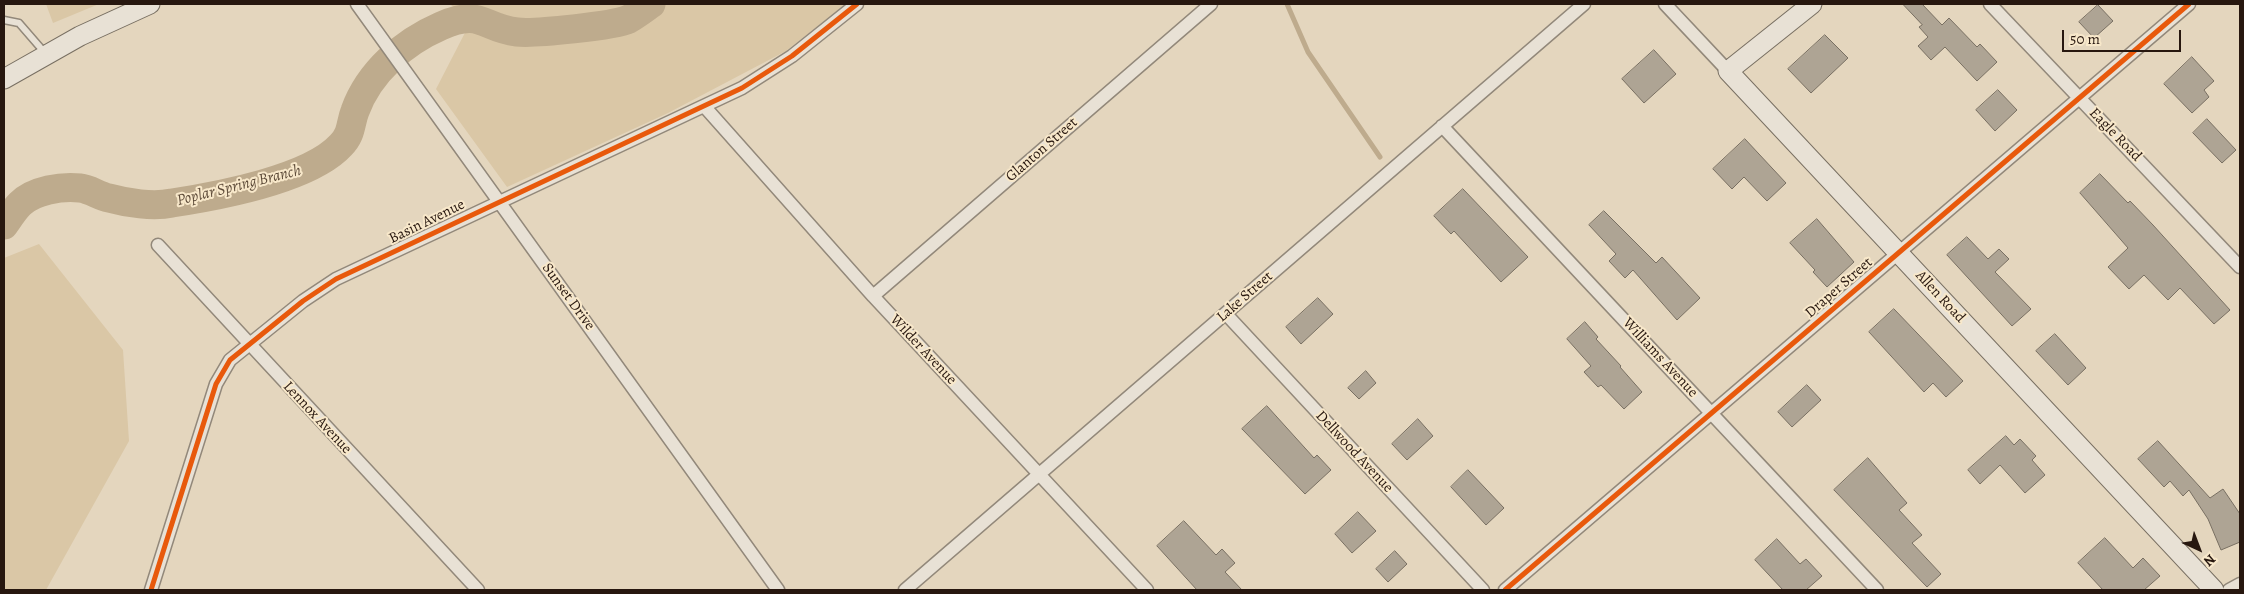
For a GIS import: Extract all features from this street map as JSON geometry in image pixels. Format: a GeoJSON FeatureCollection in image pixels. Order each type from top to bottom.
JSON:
{"type":"FeatureCollection","features":[{"type":"Feature","properties":{"kind":"street"},"geometry":{"type":"LineString","coordinates":[[4,79],[46,54],[150,4]]}},
{"type":"Feature","properties":{"kind":"street","name":"Sunset Drive"},"geometry":{"type":"LineString","coordinates":[[358,4],[778,590]]}},
{"type":"Feature","properties":{"kind":"street","name":"Basin Avenue"},"geometry":{"type":"LineString","coordinates":[[152,590],[216,384],[230,360],[249,344],[303,301],[336,279],[742,88],[768,73],[857,4]]}},
{"type":"Feature","properties":{"kind":"street","name":"Glanton Street"},"geometry":{"type":"LineString","coordinates":[[873,296],[1211,4]]}},
{"type":"Feature","properties":{"kind":"street","name":"Lake Street"},"geometry":{"type":"LineString","coordinates":[[905,590],[1584,4]]}},
{"type":"Feature","properties":{"kind":"street","name":"Allen Road"},"geometry":{"type":"LineString","coordinates":[[1666,4],[2214,590]]}},
{"type":"Feature","properties":{"kind":"street"},"geometry":{"type":"LineString","coordinates":[[1728,71],[1812,4]]}},
{"type":"Feature","properties":{"kind":"street","name":"Eagle Road"},"geometry":{"type":"LineString","coordinates":[[1990,4],[2240,266]]}},
{"type":"Feature","properties":{"kind":"street","name":"Draper Street"},"geometry":{"type":"LineString","coordinates":[[1505,590],[2189,4]]}},
{"type":"Feature","properties":{"kind":"street","name":"Wilder Avenue"},"geometry":{"type":"LineString","coordinates":[[704,106],[873,296],[1147,590]]}},
{"type":"Feature","properties":{"kind":"street","name":"Williams Avenue"},"geometry":{"type":"LineString","coordinates":[[1442,126],[1877,590]]}},
{"type":"Feature","properties":{"kind":"street","name":"Lennox Avenue"},"geometry":{"type":"LineString","coordinates":[[158,245],[478,590]]}},
{"type":"Feature","properties":{"kind":"street","name":"Dellwood Avenue"},"geometry":{"type":"LineString","coordinates":[[1226,314],[1483,590]]}},
{"type":"Feature","properties":{"kind":"street"},"geometry":{"type":"LineString","coordinates":[[2229,590],[2240,584]]}},
{"type":"Feature","properties":{"kind":"lane"},"geometry":{"type":"LineString","coordinates":[[4,20],[19,23],[46,54]]}},
{"type":"Feature","properties":{"kind":"shaded area"},"geometry":{"type":"Polygon","coordinates":[[[46,4],[99,4],[53,23],[46,4]]]}},
{"type":"Feature","properties":{"kind":"shaded area"},"geometry":{"type":"Polygon","coordinates":[[[450,4],[846,4],[786,51],[668,113],[507,187],[436,89],[470,23],[450,4]]]}},
{"type":"Feature","properties":{"kind":"shaded area"},"geometry":{"type":"Polygon","coordinates":[[[39,244],[123,350],[129,441],[46,590],[4,590],[4,258],[39,244]]]}},
{"type":"Feature","properties":{"kind":"building"},"geometry":{"type":"Polygon","coordinates":[[[1903,4],[1922,4],[1942,25],[1949,18],[1977,47],[1980,44],[1997,62],[1977,81],[1945,47],[1931,60],[1918,46],[1928,37],[1919,27],[1922,25],[1903,4]]]}},
{"type":"Feature","properties":{"kind":"building"},"geometry":{"type":"Polygon","coordinates":[[[2098,5],[2113,21],[2094,38],[2079,22],[2098,5]]]}},
{"type":"Feature","properties":{"kind":"building"},"geometry":{"type":"Polygon","coordinates":[[[1825,35],[1848,58],[1811,93],[1788,69],[1825,35]]]}},
{"type":"Feature","properties":{"kind":"building"},"geometry":{"type":"Polygon","coordinates":[[[1654,50],[1676,74],[1644,103],[1622,79],[1654,50]]]}},
{"type":"Feature","properties":{"kind":"building"},"geometry":{"type":"Polygon","coordinates":[[[2192,57],[2214,81],[2204,90],[2209,97],[2192,113],[2164,84],[2192,57]]]}},
{"type":"Feature","properties":{"kind":"building"},"geometry":{"type":"Polygon","coordinates":[[[1998,90],[2017,110],[1995,131],[1976,110],[1998,90]]]}},
{"type":"Feature","properties":{"kind":"building"},"geometry":{"type":"Polygon","coordinates":[[[2207,119],[2236,150],[2222,163],[2193,133],[2207,119]]]}},
{"type":"Feature","properties":{"kind":"building"},"geometry":{"type":"Polygon","coordinates":[[[1745,139],[1786,183],[1767,201],[1744,177],[1732,189],[1713,169],[1745,139]]]}},
{"type":"Feature","properties":{"kind":"building"},"geometry":{"type":"Polygon","coordinates":[[[2100,174],[2153,225],[2230,310],[2214,324],[2180,288],[2168,300],[2144,275],[2129,289],[2108,267],[2128,248],[2080,193],[2100,174]]]}},
{"type":"Feature","properties":{"kind":"building"},"geometry":{"type":"Polygon","coordinates":[[[1463,189],[1528,257],[1501,282],[1454,231],[1451,234],[1434,216],[1463,189]]]}},
{"type":"Feature","properties":{"kind":"building"},"geometry":{"type":"Polygon","coordinates":[[[1604,211],[1656,263],[1662,257],[1700,298],[1677,320],[1633,270],[1625,278],[1609,261],[1616,254],[1589,225],[1604,211]]]}},
{"type":"Feature","properties":{"kind":"building"},"geometry":{"type":"Polygon","coordinates":[[[1817,219],[1854,262],[1827,287],[1813,272],[1815,270],[1790,243],[1817,219]]]}},
{"type":"Feature","properties":{"kind":"building"},"geometry":{"type":"Polygon","coordinates":[[[1967,237],[1988,259],[1999,249],[2009,259],[1995,272],[2031,309],[2012,326],[1947,255],[1967,237]]]}},
{"type":"Feature","properties":{"kind":"building"},"geometry":{"type":"Polygon","coordinates":[[[1318,298],[1333,314],[1301,344],[1286,327],[1318,298]]]}},
{"type":"Feature","properties":{"kind":"building"},"geometry":{"type":"Polygon","coordinates":[[[1894,309],[1963,381],[1946,397],[1933,383],[1924,392],[1869,332],[1894,309]]]}},
{"type":"Feature","properties":{"kind":"building"},"geometry":{"type":"Polygon","coordinates":[[[1585,322],[1598,337],[1596,339],[1642,392],[1624,409],[1601,385],[1598,387],[1584,372],[1591,366],[1567,339],[1585,322]]]}},
{"type":"Feature","properties":{"kind":"building"},"geometry":{"type":"Polygon","coordinates":[[[2055,334],[2086,368],[2068,385],[2036,351],[2055,334]]]}},
{"type":"Feature","properties":{"kind":"building"},"geometry":{"type":"Polygon","coordinates":[[[1366,371],[1376,383],[1359,399],[1348,388],[1366,371]]]}},
{"type":"Feature","properties":{"kind":"building"},"geometry":{"type":"Polygon","coordinates":[[[1807,385],[1821,400],[1792,427],[1778,412],[1807,385]]]}},
{"type":"Feature","properties":{"kind":"building"},"geometry":{"type":"Polygon","coordinates":[[[1267,406],[1314,458],[1317,455],[1331,470],[1305,494],[1242,429],[1267,406]]]}},
{"type":"Feature","properties":{"kind":"building"},"geometry":{"type":"Polygon","coordinates":[[[1418,419],[1433,436],[1407,460],[1392,444],[1418,419]]]}},
{"type":"Feature","properties":{"kind":"building"},"geometry":{"type":"Polygon","coordinates":[[[2006,436],[2014,445],[2020,439],[2036,456],[2032,460],[2045,475],[2025,493],[2000,465],[1980,484],[1968,470],[2006,436]]]}},
{"type":"Feature","properties":{"kind":"building"},"geometry":{"type":"Polygon","coordinates":[[[2158,441],[2210,498],[2223,489],[2240,514],[2240,542],[2221,550],[2208,519],[2189,490],[2183,496],[2170,481],[2164,487],[2138,459],[2158,441]]]}},
{"type":"Feature","properties":{"kind":"building"},"geometry":{"type":"Polygon","coordinates":[[[1868,458],[1907,503],[1899,510],[1922,535],[1912,543],[1941,574],[1927,587],[1834,490],[1868,458]]]}},
{"type":"Feature","properties":{"kind":"building"},"geometry":{"type":"Polygon","coordinates":[[[1468,470],[1504,508],[1486,525],[1451,487],[1468,470]]]}},
{"type":"Feature","properties":{"kind":"building"},"geometry":{"type":"Polygon","coordinates":[[[1358,512],[1376,531],[1352,553],[1335,534],[1358,512]]]}},
{"type":"Feature","properties":{"kind":"building"},"geometry":{"type":"Polygon","coordinates":[[[1184,521],[1216,555],[1222,549],[1235,563],[1225,572],[1242,590],[1197,590],[1157,546],[1184,521]]]}},
{"type":"Feature","properties":{"kind":"building"},"geometry":{"type":"Polygon","coordinates":[[[2105,538],[2133,568],[2143,558],[2160,576],[2144,590],[2103,590],[2078,563],[2105,538]]]}},
{"type":"Feature","properties":{"kind":"building"},"geometry":{"type":"Polygon","coordinates":[[[1777,539],[1800,564],[1806,559],[1822,576],[1806,590],[1783,590],[1755,560],[1777,539]]]}},
{"type":"Feature","properties":{"kind":"building"},"geometry":{"type":"Polygon","coordinates":[[[1395,551],[1407,564],[1388,582],[1376,569],[1395,551]]]}},
{"type":"Feature","properties":{"kind":"waterway","name":"Poplar Spring Branch"},"geometry":{"type":"LineString","coordinates":[[4,225],[26,199],[48,190],[80,188],[105,197],[124,201],[140,204],[165,204],[238,191],[308,167],[327,157],[345,141],[361,97],[389,60],[427,33],[455,21],[474,19],[505,30],[517,32],[556,31],[621,22],[629,19],[651,4]]}},
{"type":"Feature","properties":{"kind":"waterway"},"geometry":{"type":"LineString","coordinates":[[1287,4],[1308,52],[1380,157]]}},
{"type":"Feature","properties":{"kind":"cycle path"},"geometry":{"type":"LineString","coordinates":[[151,590],[216,384],[230,360],[303,301],[336,279],[742,88],[792,56],[857,4]]}},
{"type":"Feature","properties":{"kind":"cycle path"},"geometry":{"type":"LineString","coordinates":[[1505,590],[2189,4]]}}]}
